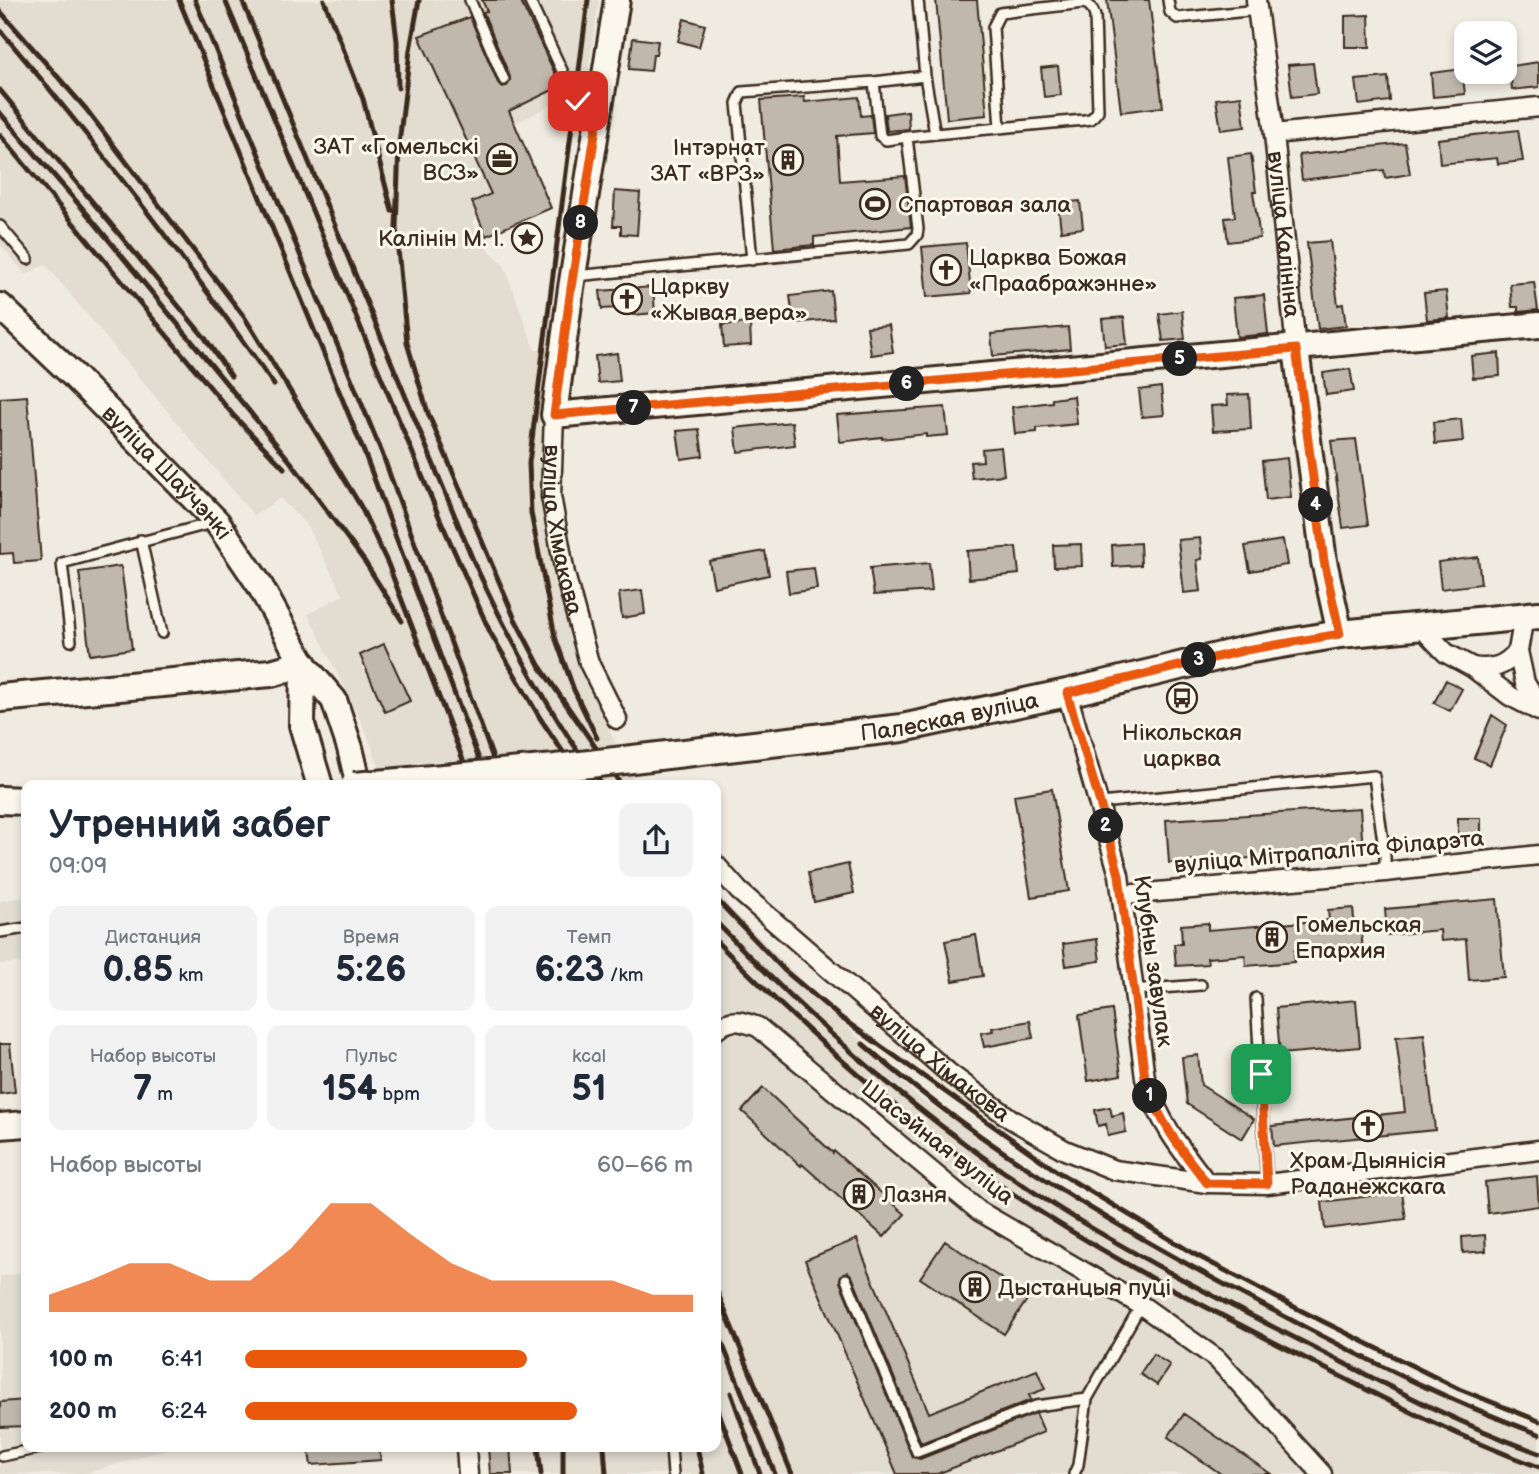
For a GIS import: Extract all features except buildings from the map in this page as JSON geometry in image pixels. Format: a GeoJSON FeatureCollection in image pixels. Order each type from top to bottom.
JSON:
{"type":"FeatureCollection","features":[{"type":"Feature","properties":{"kind":"main road","name":"Палеская вуліца"},"geometry":{"type":"LineString","coordinates":[[423,780],[555,768],[902,728],[1067,693],[1246,650],[1340,634],[1531,616]]}},
{"type":"Feature","properties":{"kind":"main road"},"geometry":{"type":"LineString","coordinates":[[0,698],[271,673],[303,664]]}},
{"type":"Feature","properties":{"kind":"main road"},"geometry":{"type":"LineString","coordinates":[[0,800],[21,801]]}},
{"type":"Feature","properties":{"kind":"street","name":"вуліца Хімакова"},"geometry":{"type":"LineString","coordinates":[[617,0],[554,415],[551,496],[565,574],[589,663],[617,719]]}},
{"type":"Feature","properties":{"kind":"street","name":"вуліца Калініна"},"geometry":{"type":"LineString","coordinates":[[1257,5],[1274,134],[1296,349],[1324,561],[1340,634]]}},
{"type":"Feature","properties":{"kind":"street"},"geometry":{"type":"LineString","coordinates":[[1274,134],[1539,107]]}},
{"type":"Feature","properties":{"kind":"street","name":"вуліца Шаўчэнкі"},"geometry":{"type":"LineString","coordinates":[[0,306],[217,522],[259,584],[303,664],[334,700],[350,748],[356,780]]}},
{"type":"Feature","properties":{"kind":"street"},"geometry":{"type":"LineString","coordinates":[[554,415],[1539,325]]}},
{"type":"Feature","properties":{"kind":"street"},"geometry":{"type":"LineString","coordinates":[[1472,667],[1499,667],[1518,651],[1531,616]]}},
{"type":"Feature","properties":{"kind":"street"},"geometry":{"type":"LineString","coordinates":[[1420,626],[1446,653],[1472,667],[1510,696],[1539,708]]}},
{"type":"Feature","properties":{"kind":"street"},"geometry":{"type":"LineString","coordinates":[[1518,651],[1525,683],[1539,708]]}},
{"type":"Feature","properties":{"kind":"street","name":"вуліца Шаўчэнкі"},"geometry":{"type":"LineString","coordinates":[[303,664],[302,726],[318,780]]}},
{"type":"Feature","properties":{"kind":"street","name":"Клубны завулак"},"geometry":{"type":"LineString","coordinates":[[1067,693],[1100,803],[1123,895],[1145,1078],[1152,1103],[1173,1141],[1207,1183]]}},
{"type":"Feature","properties":{"kind":"street","name":"вуліца Мітрапаліта Філарэта"},"geometry":{"type":"LineString","coordinates":[[1123,895],[1385,872],[1539,855]]}},
{"type":"Feature","properties":{"kind":"street","name":"вуліца Хімакова"},"geometry":{"type":"LineString","coordinates":[[721,870],[739,891],[949,1073],[1010,1119],[1065,1150],[1114,1170],[1207,1183],[1267,1184],[1539,1150]]}},
{"type":"Feature","properties":{"kind":"street","name":"Шасэйная вуліца"},"geometry":{"type":"LineString","coordinates":[[721,1025],[739,1020],[758,1027],[979,1211],[1141,1305],[1217,1359],[1322,1474]]}},
{"type":"Feature","properties":{"kind":"street"},"geometry":{"type":"LineString","coordinates":[[0,1126],[21,1124]]}},
{"type":"Feature","properties":{"kind":"street"},"geometry":{"type":"LineString","coordinates":[[466,1452],[468,1474]]}},
{"type":"Feature","properties":{"kind":"lane"},"geometry":{"type":"LineString","coordinates":[[470,0],[504,80]]}},
{"type":"Feature","properties":{"kind":"lane"},"geometry":{"type":"LineString","coordinates":[[529,0],[573,94],[584,107],[598,115]]}},
{"type":"Feature","properties":{"kind":"lane"},"geometry":{"type":"LineString","coordinates":[[918,0],[925,76],[935,134]]}},
{"type":"Feature","properties":{"kind":"lane"},"geometry":{"type":"LineString","coordinates":[[1168,0],[1170,12],[1177,18],[1257,5]]}},
{"type":"Feature","properties":{"kind":"lane"},"geometry":{"type":"LineString","coordinates":[[874,82],[880,136],[886,140],[1091,119],[1098,111],[1095,16],[1089,5],[1031,4],[1000,13],[993,27],[1000,128]]}},
{"type":"Feature","properties":{"kind":"lane"},"geometry":{"type":"LineString","coordinates":[[752,260],[737,103],[742,92],[925,76]]}},
{"type":"Feature","properties":{"kind":"lane"},"geometry":{"type":"LineString","coordinates":[[573,276],[902,245],[914,240],[918,229],[907,137]]}},
{"type":"Feature","properties":{"kind":"lane"},"geometry":{"type":"LineString","coordinates":[[0,226],[28,259]]}},
{"type":"Feature","properties":{"kind":"lane"},"geometry":{"type":"LineString","coordinates":[[71,641],[61,563],[217,522]]}},
{"type":"Feature","properties":{"kind":"lane"},"geometry":{"type":"LineString","coordinates":[[141,540],[162,634]]}},
{"type":"Feature","properties":{"kind":"lane"},"geometry":{"type":"LineString","coordinates":[[1100,803],[1374,776],[1385,872]]}},
{"type":"Feature","properties":{"kind":"lane"},"geometry":{"type":"LineString","coordinates":[[0,932],[21,929]]}},
{"type":"Feature","properties":{"kind":"lane"},"geometry":{"type":"LineString","coordinates":[[1134,990],[1201,985]]}},
{"type":"Feature","properties":{"kind":"lane"},"geometry":{"type":"LineString","coordinates":[[1256,998],[1267,1184]]}},
{"type":"Feature","properties":{"kind":"lane"},"geometry":{"type":"LineString","coordinates":[[846,1279],[917,1452],[1036,1406],[1087,1399]]}},
{"type":"Feature","properties":{"kind":"lane"},"geometry":{"type":"LineString","coordinates":[[1074,1474],[1079,1465],[1087,1399],[1141,1305]]}},
{"type":"Feature","properties":{"kind":"lane"},"geometry":{"type":"LineString","coordinates":[[2,1456],[21,1452]]}},
{"type":"Feature","properties":{"kind":"lane"},"geometry":{"type":"LineString","coordinates":[[671,1452],[673,1474]]}},
{"type":"Feature","properties":{"kind":"shaded area"},"geometry":{"type":"Polygon","coordinates":[[[0,0],[599,0],[588,75],[561,86],[567,97],[514,124],[551,208],[486,236],[478,218],[473,220],[479,240],[504,265],[535,350],[553,352],[540,460],[545,517],[582,676],[634,780],[384,780],[367,734],[308,614],[343,595],[307,526],[280,498],[254,516],[45,264],[26,275],[0,244],[0,0]]]}},
{"type":"Feature","properties":{"kind":"shaded area"},"geometry":{"type":"Polygon","coordinates":[[[721,896],[916,1096],[1002,1150],[1058,1193],[1052,1185],[1277,1316],[1509,1424],[1539,1430],[1539,1474],[512,1474],[510,1452],[721,1452],[721,896]]]}},
{"type":"Feature","properties":{"kind":"shaded area"},"geometry":{"type":"Polygon","coordinates":[[[21,898],[21,962],[0,964],[0,901],[21,898]]]}},
{"type":"Feature","properties":{"kind":"shaded area"},"geometry":{"type":"Polygon","coordinates":[[[21,1274],[21,1452],[156,1452],[85,1474],[0,1474],[0,1276],[21,1274]]]}},
{"type":"Feature","properties":{"kind":"railway"},"geometry":{"type":"LineString","coordinates":[[179,0],[366,457],[487,780]]}},
{"type":"Feature","properties":{"kind":"railway"},"geometry":{"type":"LineString","coordinates":[[195,0],[382,453],[501,780]]}},
{"type":"Feature","properties":{"kind":"railway"},"geometry":{"type":"LineString","coordinates":[[225,0],[440,519],[490,632],[540,718],[582,780]]}},
{"type":"Feature","properties":{"kind":"railway"},"geometry":{"type":"LineString","coordinates":[[242,0],[473,560],[532,676],[565,732],[599,780]]}},
{"type":"Feature","properties":{"kind":"railway"},"geometry":{"type":"LineString","coordinates":[[324,0],[363,99],[392,211]]}},
{"type":"Feature","properties":{"kind":"railway"},"geometry":{"type":"LineString","coordinates":[[392,0],[397,41],[398,88]]}},
{"type":"Feature","properties":{"kind":"railway"},"geometry":{"type":"LineString","coordinates":[[419,0],[399,144],[396,228],[407,343],[428,413],[514,617],[539,665],[618,780]]}},
{"type":"Feature","properties":{"kind":"railway"},"geometry":{"type":"LineString","coordinates":[[588,0],[529,463],[531,513],[555,637],[574,690],[597,738]]}},
{"type":"Feature","properties":{"kind":"railway"},"geometry":{"type":"LineString","coordinates":[[0,11],[86,109],[245,318],[332,459],[360,505],[388,564],[471,780]]}},
{"type":"Feature","properties":{"kind":"railway"},"geometry":{"type":"LineString","coordinates":[[0,30],[141,204],[274,385]]}},
{"type":"Feature","properties":{"kind":"railway"},"geometry":{"type":"LineString","coordinates":[[0,90],[205,338],[231,376]]}},
{"type":"Feature","properties":{"kind":"railway"},"geometry":{"type":"LineString","coordinates":[[0,113],[89,216],[290,461],[365,562],[402,621]]}},
{"type":"Feature","properties":{"kind":"railway"},"geometry":{"type":"LineString","coordinates":[[0,135],[234,416],[284,468]]}},
{"type":"Feature","properties":{"kind":"railway"},"geometry":{"type":"LineString","coordinates":[[721,904],[784,970],[840,1017],[1058,1172],[1196,1255],[1300,1310],[1459,1389],[1539,1421]]}},
{"type":"Feature","properties":{"kind":"railway"},"geometry":{"type":"LineString","coordinates":[[721,927],[873,1071],[957,1138],[1046,1200],[1109,1239],[1239,1310],[1450,1416],[1539,1453]]}},
{"type":"Feature","properties":{"kind":"railway"},"geometry":{"type":"LineString","coordinates":[[721,946],[811,1033],[878,1091],[947,1147],[1020,1199],[1175,1291],[1355,1384],[1446,1428],[1539,1467]]}},
{"type":"Feature","properties":{"kind":"railway"},"geometry":{"type":"LineString","coordinates":[[863,1044],[956,1119],[1054,1186],[1105,1217],[1363,1357],[1468,1406],[1539,1434]]}},
{"type":"Feature","properties":{"kind":"railway"},"geometry":{"type":"LineString","coordinates":[[721,1301],[792,1474]]}},
{"type":"Feature","properties":{"kind":"railway"},"geometry":{"type":"LineString","coordinates":[[721,1340],[775,1474]]}},
{"type":"Feature","properties":{"kind":"railway"},"geometry":{"type":"LineString","coordinates":[[731,1393],[760,1474]]}},
{"type":"Feature","properties":{"kind":"railway"},"geometry":{"type":"LineString","coordinates":[[721,1418],[742,1474]]}},
{"type":"Feature","properties":{"kind":"railway"},"geometry":{"type":"LineString","coordinates":[[539,1452],[541,1474]]}},
{"type":"Feature","properties":{"kind":"railway"},"geometry":{"type":"LineString","coordinates":[[563,1452],[563,1474]]}},
{"type":"Feature","properties":{"kind":"railway"},"geometry":{"type":"LineString","coordinates":[[604,1452],[606,1474]]}},
{"type":"Feature","properties":{"kind":"railway"},"geometry":{"type":"LineString","coordinates":[[698,1452],[703,1474]]}},
{"type":"Feature","properties":{"kind":"place","name":"ЗАТ «Гомельскі ВСЗ»"},"geometry":{"type":"Point","coordinates":[502,159]}},
{"type":"Feature","properties":{"kind":"place","name":"Інтэрнат ЗАТ «ВРЗ»"},"geometry":{"type":"Point","coordinates":[788,160]}},
{"type":"Feature","properties":{"kind":"place","name":"Спартовая зала"},"geometry":{"type":"Point","coordinates":[875,204]}},
{"type":"Feature","properties":{"kind":"place","name":"Калінін М. І."},"geometry":{"type":"Point","coordinates":[527,238]}},
{"type":"Feature","properties":{"kind":"place","name":"Царква Божая «Праабражэнне»"},"geometry":{"type":"Point","coordinates":[946,270]}},
{"type":"Feature","properties":{"kind":"place","name":"Царкву «Жывая вера»"},"geometry":{"type":"Point","coordinates":[627,299]}},
{"type":"Feature","properties":{"kind":"place","name":"Нікольская царква"},"geometry":{"type":"Point","coordinates":[1182,698]}},
{"type":"Feature","properties":{"kind":"place","name":"Гомельская Епархия"},"geometry":{"type":"Point","coordinates":[1272,937]}},
{"type":"Feature","properties":{"kind":"place","name":"Храм Дыянісія Раданежскага"},"geometry":{"type":"Point","coordinates":[1368,1126]}},
{"type":"Feature","properties":{"kind":"place","name":"Лазня"},"geometry":{"type":"Point","coordinates":[859,1194]}},
{"type":"Feature","properties":{"kind":"place","name":"Дыстанцыя пуці"},"geometry":{"type":"Point","coordinates":[975,1287]}},
{"type":"Feature","properties":{"kind":"route"},"geometry":{"type":"LineString","coordinates":[[578,101],[598,115],[554,415],[1296,349],[1324,561],[1340,634],[1246,650],[1067,693],[1119,875],[1145,1078],[1152,1103],[1173,1141],[1207,1183],[1267,1184],[1261,1074]]}}]}
